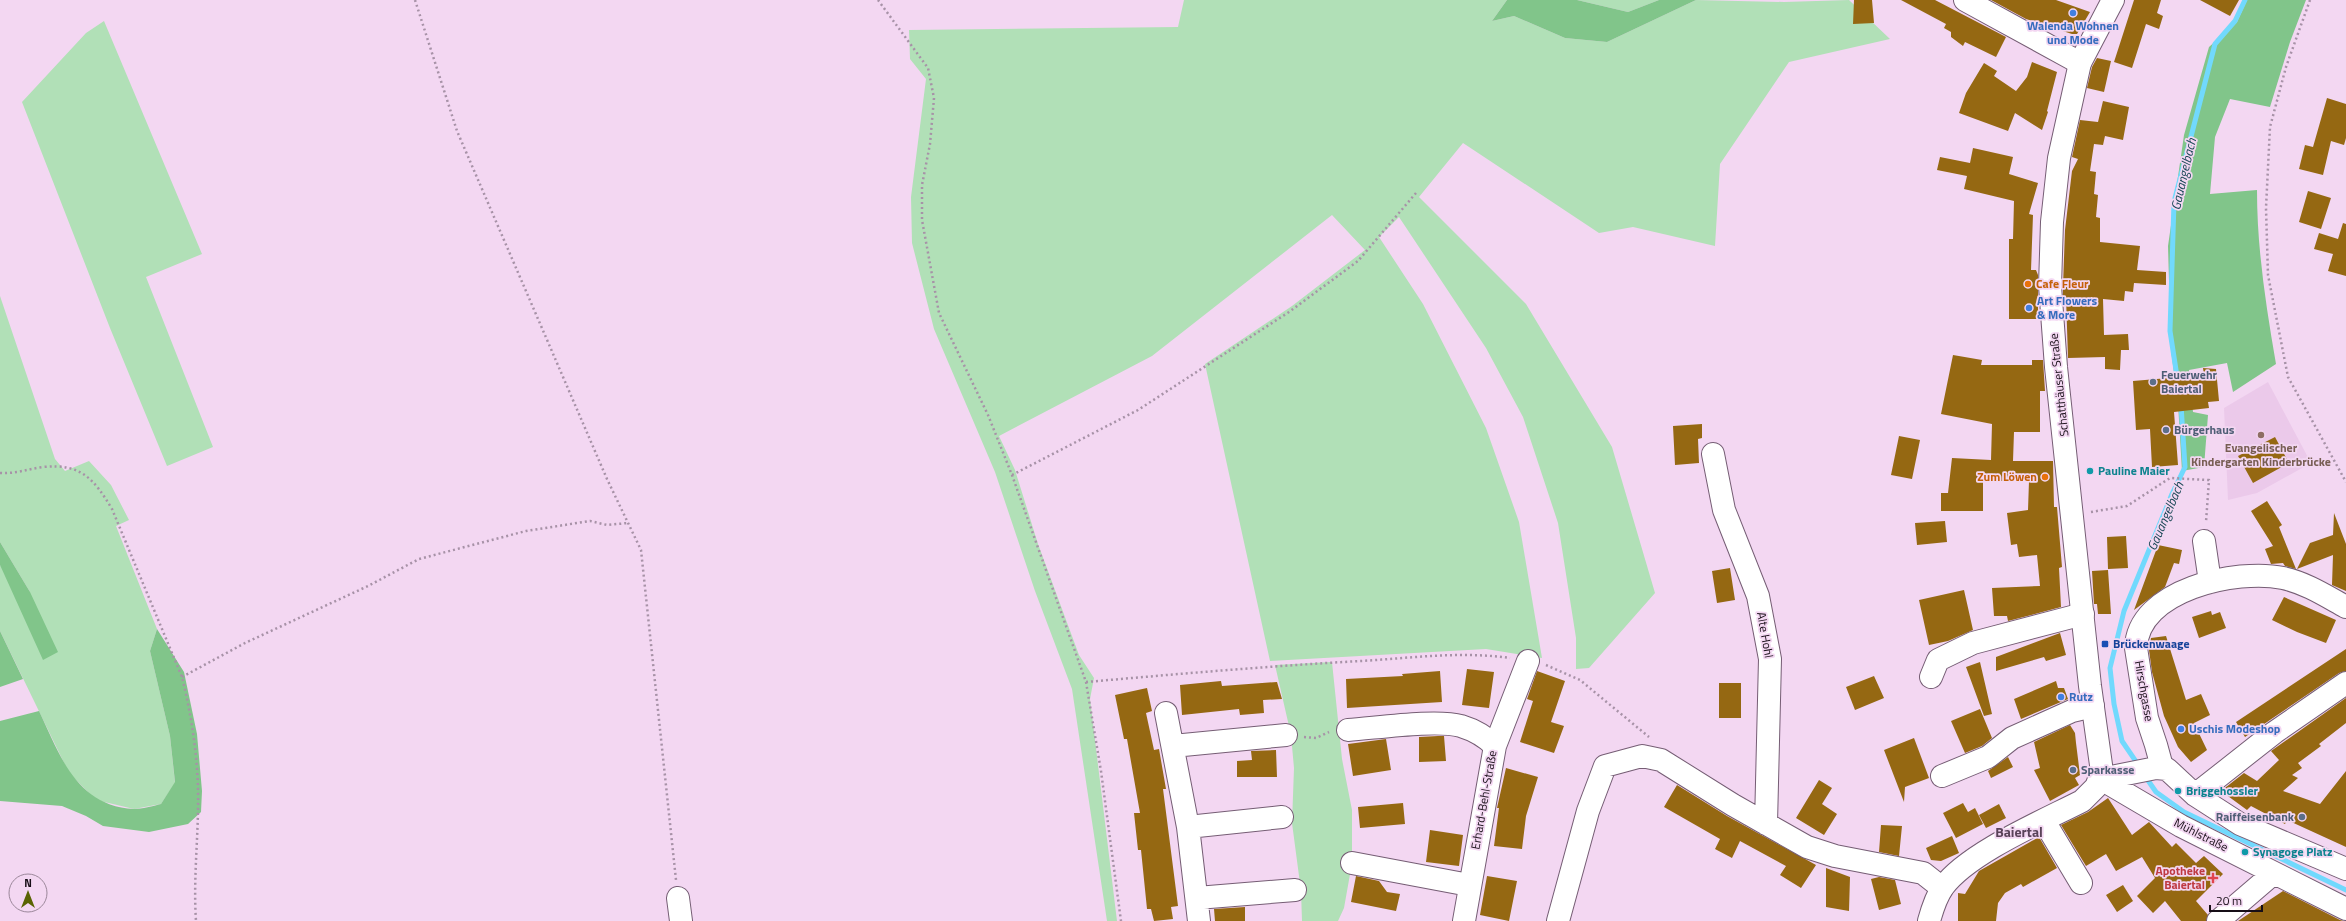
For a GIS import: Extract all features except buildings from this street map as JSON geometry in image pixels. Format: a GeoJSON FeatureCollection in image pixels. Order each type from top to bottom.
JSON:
{"type":"FeatureCollection","features":[{"type":"Feature","properties":{"kind":"street"},"geometry":{"type":"LineString","coordinates":[[1965,0],[2080,63]]}},
{"type":"Feature","properties":{"kind":"street","name":"Schatthäuser Straße"},"geometry":{"type":"LineString","coordinates":[[2101,779],[2101,763],[2093,706],[2056,367],[2050,286],[2052,222],[2059,158],[2080,63],[2113,0]]}},
{"type":"Feature","properties":{"kind":"street","name":"Alte Hohl"},"geometry":{"type":"LineString","coordinates":[[1713,454],[1724,510],[1758,596],[1770,659],[1766,824]]}},
{"type":"Feature","properties":{"kind":"street"},"geometry":{"type":"LineString","coordinates":[[2204,541],[2210,582]]}},
{"type":"Feature","properties":{"kind":"street","name":"Hirschgasse"},"geometry":{"type":"LineString","coordinates":[[2146,770],[2156,745],[2147,718],[2136,639],[2143,622],[2162,605],[2191,587],[2233,576],[2282,578],[2313,588],[2346,607]]}},
{"type":"Feature","properties":{"kind":"street"},"geometry":{"type":"LineString","coordinates":[[1931,677],[1938,660],[1973,643],[2083,614]]}},
{"type":"Feature","properties":{"kind":"street"},"geometry":{"type":"LineString","coordinates":[[1495,746],[1528,661]]}},
{"type":"Feature","properties":{"kind":"street"},"geometry":{"type":"LineString","coordinates":[[2195,795],[2274,732],[2346,683]]}},
{"type":"Feature","properties":{"kind":"street"},"geometry":{"type":"LineString","coordinates":[[1942,776],[1988,757],[2019,735],[2072,711],[2093,706]]}},
{"type":"Feature","properties":{"kind":"street"},"geometry":{"type":"LineString","coordinates":[[1166,713],[1188,827],[1199,921]]}},
{"type":"Feature","properties":{"kind":"street","name":"Erhard-Behl-Straße"},"geometry":{"type":"LineString","coordinates":[[1348,730],[1443,723],[1470,729],[1488,739],[1495,746],[1469,885],[1464,921]]}},
{"type":"Feature","properties":{"kind":"street"},"geometry":{"type":"LineString","coordinates":[[1173,746],[1286,735]]}},
{"type":"Feature","properties":{"kind":"street"},"geometry":{"type":"LineString","coordinates":[[1558,921],[1588,811],[1605,766],[1642,756],[1661,760],[1766,824],[1807,846],[1835,856],[1923,873],[1942,888]]}},
{"type":"Feature","properties":{"kind":"street"},"geometry":{"type":"LineString","coordinates":[[1930,921],[1932,908],[1942,888],[1958,870],[1976,857],[2082,801],[2091,794],[2101,779],[2146,770],[2171,772],[2195,795],[2240,824],[2346,869]]}},
{"type":"Feature","properties":{"kind":"street","name":"Mühlstraße"},"geometry":{"type":"LineString","coordinates":[[2101,779],[2180,826],[2346,909]]}},
{"type":"Feature","properties":{"kind":"street"},"geometry":{"type":"LineString","coordinates":[[1188,827],[1282,817]]}},
{"type":"Feature","properties":{"kind":"street"},"geometry":{"type":"LineString","coordinates":[[2044,821],[2081,883]]}},
{"type":"Feature","properties":{"kind":"street"},"geometry":{"type":"LineString","coordinates":[[1352,863],[1469,885]]}},
{"type":"Feature","properties":{"kind":"street"},"geometry":{"type":"LineString","coordinates":[[2218,921],[2274,873]]}},
{"type":"Feature","properties":{"kind":"street"},"geometry":{"type":"LineString","coordinates":[[1197,898],[1295,890]]}},
{"type":"Feature","properties":{"kind":"street"},"geometry":{"type":"LineString","coordinates":[[678,898],[681,921]]}},
{"type":"Feature","properties":{"kind":"path"},"geometry":{"type":"LineString","coordinates":[[415,0],[457,132],[641,550],[678,898]]}},
{"type":"Feature","properties":{"kind":"path"},"geometry":{"type":"LineString","coordinates":[[878,0],[928,68],[934,98],[930,144],[922,185],[922,220],[939,313],[988,415],[1012,475],[1086,682],[1101,771],[1121,921]]}},
{"type":"Feature","properties":{"kind":"path"},"geometry":{"type":"LineString","coordinates":[[2310,0],[2286,67],[2270,127],[2266,208],[2268,275],[2288,377],[2346,482]]}},
{"type":"Feature","properties":{"kind":"path"},"geometry":{"type":"LineString","coordinates":[[1012,475],[1138,410],[1289,312],[1358,262],[1416,193]]}},
{"type":"Feature","properties":{"kind":"path"},"geometry":{"type":"LineString","coordinates":[[0,473],[9,474],[44,467],[77,469],[98,486],[112,509],[182,677],[194,741],[198,789],[194,889],[196,921]]}},
{"type":"Feature","properties":{"kind":"path"},"geometry":{"type":"LineString","coordinates":[[2073,515],[2127,506],[2170,478],[2209,480],[2204,541]]}},
{"type":"Feature","properties":{"kind":"path"},"geometry":{"type":"LineString","coordinates":[[182,677],[245,643],[368,586],[419,559],[526,531],[590,521],[607,525],[628,523]]}},
{"type":"Feature","properties":{"kind":"path"},"geometry":{"type":"LineString","coordinates":[[2106,641],[2124,645]]}},
{"type":"Feature","properties":{"kind":"path"},"geometry":{"type":"LineString","coordinates":[[1086,682],[1275,666],[1450,655],[1490,655],[1545,664],[1580,680],[1649,737],[1661,760]]}},
{"type":"Feature","properties":{"kind":"path"},"geometry":{"type":"LineString","coordinates":[[1286,735],[1316,738],[1328,733],[1348,730]]}},
{"type":"Feature","properties":{"kind":"shaded area","name":"Evangelischer Kindergarten Kinderbrücke"},"geometry":{"type":"Polygon","coordinates":[[[2268,382],[2311,463],[2257,493],[2228,500],[2224,408],[2268,382]]]}},
{"type":"Feature","properties":{"kind":"green space"},"geometry":{"type":"Polygon","coordinates":[[[1184,0],[1507,0],[1492,21],[1514,16],[1565,38],[1607,42],[1696,0],[1784,2],[1849,0],[1890,39],[1789,62],[1720,164],[1715,246],[1633,227],[1599,233],[1463,143],[1419,197],[1526,304],[1612,447],[1655,593],[1589,668],[1576,669],[1576,638],[1558,523],[1523,417],[1486,348],[1399,217],[1379,237],[1423,304],[1486,428],[1519,522],[1542,658],[1486,649],[1270,661],[1205,364],[1292,306],[1365,250],[1332,215],[1152,356],[999,436],[1015,470],[1038,544],[1079,655],[1094,678],[1090,699],[1117,921],[1107,921],[1072,689],[1035,591],[995,472],[934,329],[912,243],[911,197],[926,79],[910,59],[909,30],[1178,27],[1184,0]]]}},
{"type":"Feature","properties":{"kind":"green space"},"geometry":{"type":"Polygon","coordinates":[[[1507,0],[1577,0],[1628,12],[1659,0],[1696,0],[1607,42],[1565,38],[1514,16],[1492,21],[1507,0]]]}},
{"type":"Feature","properties":{"kind":"green space"},"geometry":{"type":"Polygon","coordinates":[[[1577,0],[1659,0],[1628,12],[1577,0]]]}},
{"type":"Feature","properties":{"kind":"green space"},"geometry":{"type":"Polygon","coordinates":[[[2247,0],[2306,0],[2290,42],[2270,107],[2230,99],[2215,137],[2210,194],[2257,190],[2260,256],[2276,364],[2233,392],[2227,363],[2189,370],[2193,412],[2208,415],[2204,467],[2182,471],[2178,403],[2171,350],[2168,246],[2184,135],[2209,47],[2237,22],[2247,0]]]}},
{"type":"Feature","properties":{"kind":"green space"},"geometry":{"type":"Polygon","coordinates":[[[104,21],[202,254],[146,277],[213,447],[167,466],[110,328],[22,102],[86,33],[104,21]]]}},
{"type":"Feature","properties":{"kind":"green space"},"geometry":{"type":"Polygon","coordinates":[[[0,296],[55,459],[65,471],[89,461],[111,485],[129,520],[116,526],[157,629],[150,651],[170,736],[175,783],[161,804],[134,809],[96,800],[69,773],[0,631],[0,565],[30,592],[0,542],[0,296]]]}},
{"type":"Feature","properties":{"kind":"green space"},"geometry":{"type":"Polygon","coordinates":[[[0,542],[30,592],[58,652],[43,660],[0,565],[0,542]]]}},
{"type":"Feature","properties":{"kind":"green space"},"geometry":{"type":"Polygon","coordinates":[[[157,629],[184,672],[197,734],[202,791],[201,812],[188,824],[149,832],[103,826],[86,816],[62,806],[0,801],[0,721],[39,711],[63,761],[84,788],[98,799],[114,806],[134,809],[161,804],[175,782],[170,736],[150,651],[157,629]]]}},
{"type":"Feature","properties":{"kind":"green space"},"geometry":{"type":"Polygon","coordinates":[[[0,631],[23,679],[0,687],[0,631]]]}},
{"type":"Feature","properties":{"kind":"green space"},"geometry":{"type":"Polygon","coordinates":[[[1332,662],[1342,759],[1352,810],[1352,863],[1344,908],[1338,921],[1302,921],[1301,891],[1292,823],[1294,768],[1291,735],[1275,665],[1332,662]]]}},
{"type":"Feature","properties":{"kind":"waterway","name":"Gauangelbach"},"geometry":{"type":"LineString","coordinates":[[2178,383],[2170,331],[2174,202],[2215,44],[2235,21],[2245,0]]}},
{"type":"Feature","properties":{"kind":"waterway","name":"Gauangelbach"},"geometry":{"type":"LineString","coordinates":[[2139,766],[2122,741],[2114,704],[2110,668],[2124,611],[2172,494],[2185,467],[2181,405]]}},
{"type":"Feature","properties":{"kind":"waterway","name":"Gauangelbach"},"geometry":{"type":"LineString","coordinates":[[2145,776],[2156,792],[2184,812],[2346,890]]}},
{"type":"Feature","properties":{"kind":"place","name":"Walenda Wohnen und Mode"},"geometry":{"type":"Point","coordinates":[2073,13]}},
{"type":"Feature","properties":{"kind":"place","name":"Cafe Fleur"},"geometry":{"type":"Point","coordinates":[2028,284]}},
{"type":"Feature","properties":{"kind":"place","name":"Art Flowers & More"},"geometry":{"type":"Point","coordinates":[2029,308]}},
{"type":"Feature","properties":{"kind":"place","name":"Feuerwehr Baiertal"},"geometry":{"type":"Point","coordinates":[2153,382]}},
{"type":"Feature","properties":{"kind":"place","name":"Bürgerhaus"},"geometry":{"type":"Point","coordinates":[2166,430]}},
{"type":"Feature","properties":{"kind":"place","name":"Evangelischer Kindergarten Kinderbrücke"},"geometry":{"type":"Point","coordinates":[2261,435]}},
{"type":"Feature","properties":{"kind":"place","name":"Pauline Maier"},"geometry":{"type":"Point","coordinates":[2090,471]}},
{"type":"Feature","properties":{"kind":"place","name":"Zum Löwen"},"geometry":{"type":"Point","coordinates":[2045,477]}},
{"type":"Feature","properties":{"kind":"place","name":"Brückenwaage"},"geometry":{"type":"Point","coordinates":[2105,644]}},
{"type":"Feature","properties":{"kind":"place","name":"Rutz"},"geometry":{"type":"Point","coordinates":[2061,697]}},
{"type":"Feature","properties":{"kind":"place","name":"Uschis Modeshop"},"geometry":{"type":"Point","coordinates":[2181,729]}},
{"type":"Feature","properties":{"kind":"place","name":"Sparkasse"},"geometry":{"type":"Point","coordinates":[2073,770]}},
{"type":"Feature","properties":{"kind":"place","name":"Briggehossler"},"geometry":{"type":"Point","coordinates":[2178,791]}},
{"type":"Feature","properties":{"kind":"place","name":"Raiffeisenbank"},"geometry":{"type":"Point","coordinates":[2302,817]}},
{"type":"Feature","properties":{"kind":"place","name":"Synagoge Platz"},"geometry":{"type":"Point","coordinates":[2245,852]}},
{"type":"Feature","properties":{"kind":"place","name":"Apotheke Baiertal"},"geometry":{"type":"Point","coordinates":[2213,878]}},
{"type":"Feature","properties":{"kind":"district","name":"Baiertal"},"geometry":{"type":"Point","coordinates":[2019,832]}}]}
